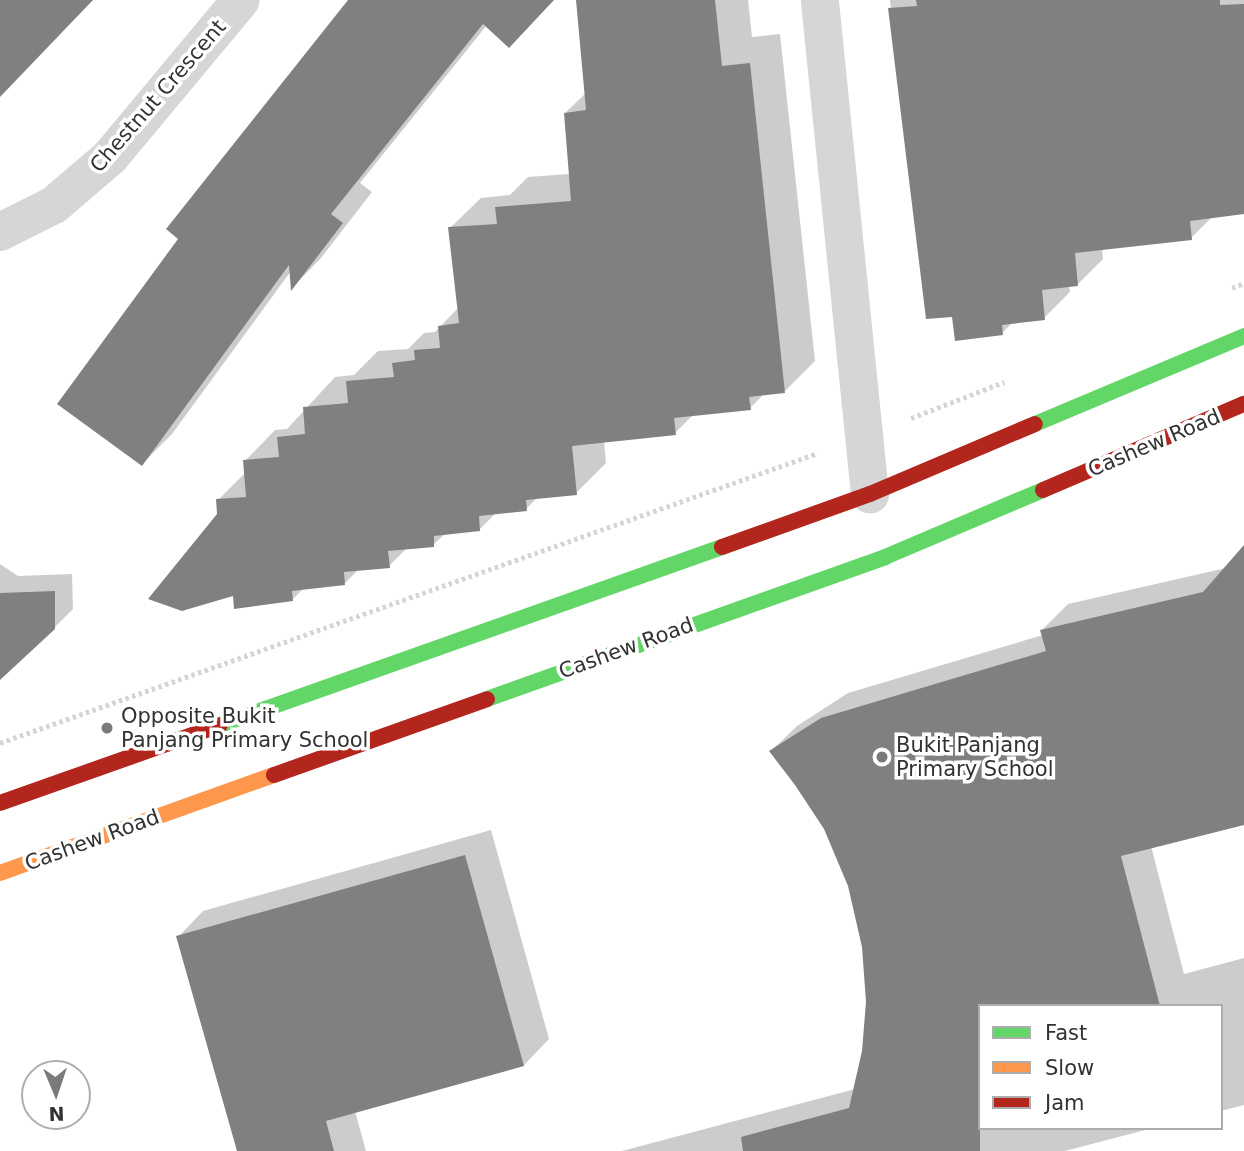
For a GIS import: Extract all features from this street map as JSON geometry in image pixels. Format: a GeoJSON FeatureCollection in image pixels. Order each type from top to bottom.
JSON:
{"type":"FeatureCollection","features":[{"type":"Feature","properties":{"kind":"street","name":"Chestnut Crescent"},"geometry":{"type":"LineString","coordinates":[[0,232],[54,205],[110,157],[241,0]]}},
{"type":"Feature","properties":{"kind":"street"},"geometry":{"type":"LineString","coordinates":[[820,2],[870,494]]}},
{"type":"Feature","properties":{"kind":"street"},"geometry":{"type":"LineString","coordinates":[[0,803],[870,494],[1244,336]]}},
{"type":"Feature","properties":{"kind":"street","name":"Cashew Road"},"geometry":{"type":"LineString","coordinates":[[0,873],[885,557],[1244,404]]}},
{"type":"Feature","properties":{"kind":"path"},"geometry":{"type":"LineString","coordinates":[[1220,293],[1244,283]]}},
{"type":"Feature","properties":{"kind":"path"},"geometry":{"type":"LineString","coordinates":[[0,743],[865,436],[1010,380]]}},
{"type":"Feature","properties":{"kind":"building"},"geometry":{"type":"Polygon","coordinates":[[[0,0],[93,0],[0,97],[0,0]]]}},
{"type":"Feature","properties":{"kind":"building"},"geometry":{"type":"Polygon","coordinates":[[[348,0],[554,0],[509,48],[483,24],[331,214],[343,223],[291,291],[289,265],[142,466],[57,404],[178,239],[166,229],[348,0]]]}},
{"type":"Feature","properties":{"kind":"building"},"geometry":{"type":"Polygon","coordinates":[[[576,0],[715,0],[722,66],[750,63],[785,393],[749,397],[751,410],[674,418],[676,435],[572,446],[577,495],[526,500],[527,511],[479,516],[480,531],[434,536],[434,547],[388,551],[390,568],[344,572],[345,585],[292,591],[293,601],[234,609],[233,596],[182,611],[148,599],[217,514],[216,499],[246,497],[243,460],[279,457],[277,437],[305,434],[303,407],[348,403],[346,381],[394,377],[392,363],[415,360],[414,350],[440,348],[438,326],[459,323],[448,227],[497,224],[495,207],[571,201],[564,113],[586,110],[576,0]]]}},
{"type":"Feature","properties":{"kind":"building"},"geometry":{"type":"Polygon","coordinates":[[[916,0],[1220,0],[1220,5],[1244,4],[1244,214],[1190,221],[1192,240],[1075,253],[1078,286],[1042,290],[1045,320],[1002,325],[1003,335],[955,341],[952,317],[926,319],[888,8],[917,6],[916,0]]]}},
{"type":"Feature","properties":{"kind":"building"},"geometry":{"type":"Polygon","coordinates":[[[1244,545],[1244,825],[1121,856],[1159,1004],[978,1004],[980,1151],[743,1151],[741,1137],[849,1108],[862,1051],[866,1002],[862,947],[848,886],[824,829],[769,751],[821,718],[1046,651],[1040,630],[1203,592],[1244,545]]]}},
{"type":"Feature","properties":{"kind":"building"},"geometry":{"type":"Polygon","coordinates":[[[55,591],[55,629],[0,680],[0,593],[55,591]]]}},
{"type":"Feature","properties":{"kind":"building"},"geometry":{"type":"Polygon","coordinates":[[[465,855],[524,1066],[326,1121],[334,1151],[237,1151],[176,936],[465,855]]]}},
{"type":"Feature","properties":{"kind":"traffic: fast"},"geometry":{"type":"LineString","coordinates":[[1035,424],[1244,336]]}},
{"type":"Feature","properties":{"kind":"traffic: fast"},"geometry":{"type":"LineString","coordinates":[[487,699],[885,557],[1043,490]]}},
{"type":"Feature","properties":{"kind":"traffic: fast"},"geometry":{"type":"LineString","coordinates":[[220,725],[722,547]]}},
{"type":"Feature","properties":{"kind":"traffic: slow"},"geometry":{"type":"LineString","coordinates":[[0,873],[274,775]]}},
{"type":"Feature","properties":{"kind":"traffic: jam"},"geometry":{"type":"LineString","coordinates":[[1043,490],[1244,404]]}},
{"type":"Feature","properties":{"kind":"traffic: jam"},"geometry":{"type":"LineString","coordinates":[[722,547],[870,494],[1035,424]]}},
{"type":"Feature","properties":{"kind":"traffic: jam"},"geometry":{"type":"LineString","coordinates":[[274,775],[487,699]]}},
{"type":"Feature","properties":{"kind":"traffic: jam"},"geometry":{"type":"LineString","coordinates":[[0,803],[220,725]]}},
{"type":"Feature","properties":{"kind":"place","name":"Opposite Bukit Panjang Primary School"},"geometry":{"type":"Point","coordinates":[107,728]}},
{"type":"Feature","properties":{"kind":"place","name":"Bukit Panjang Primary School"},"geometry":{"type":"Point","coordinates":[882,757]}}]}
